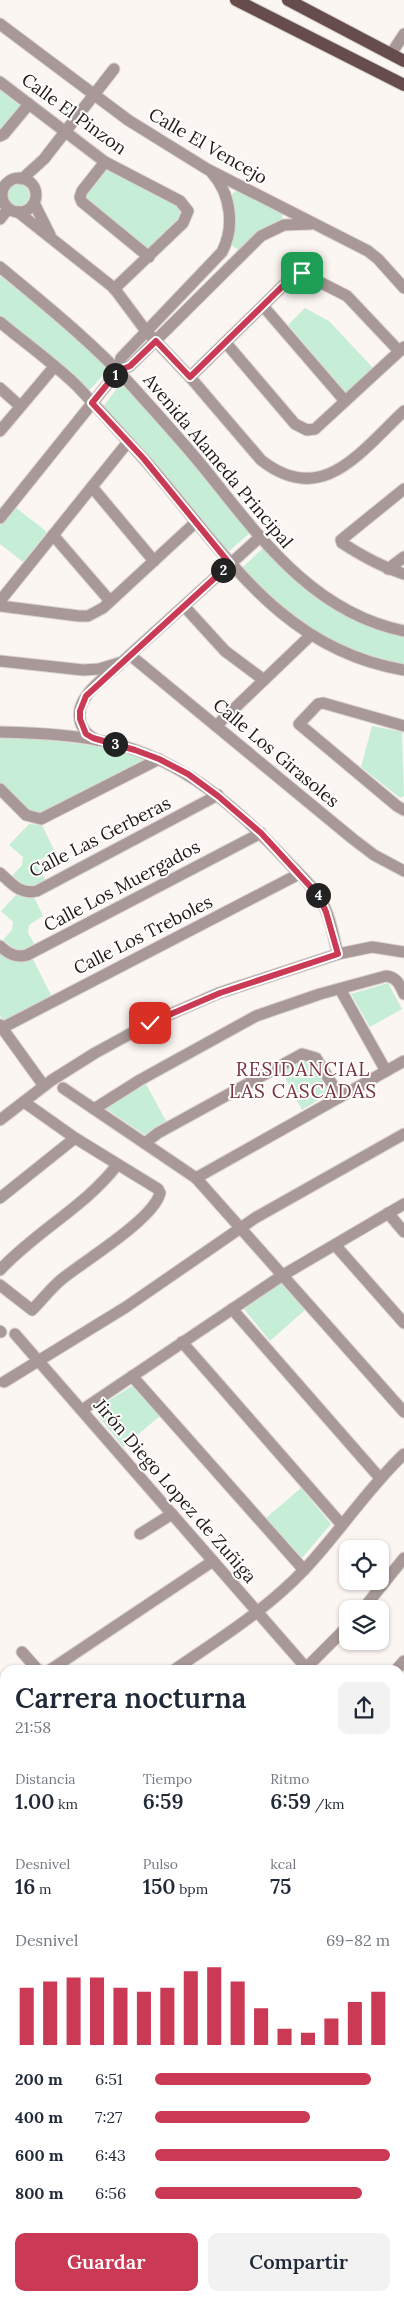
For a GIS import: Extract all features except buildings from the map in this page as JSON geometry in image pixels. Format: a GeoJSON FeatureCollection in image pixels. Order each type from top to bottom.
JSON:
{"type":"FeatureCollection","features":[{"type":"Feature","properties":{"kind":"main road"},"geometry":{"type":"LineString","coordinates":[[237,0],[404,85]]}},
{"type":"Feature","properties":{"kind":"main road"},"geometry":{"type":"LineString","coordinates":[[288,0],[404,60]]}},
{"type":"Feature","properties":{"kind":"street","name":"Calle El Vencejo"},"geometry":{"type":"LineString","coordinates":[[0,24],[121,116],[207,169],[368,251],[378,259],[404,288]]}},
{"type":"Feature","properties":{"kind":"street"},"geometry":{"type":"LineString","coordinates":[[391,54],[404,34]]}},
{"type":"Feature","properties":{"kind":"street"},"geometry":{"type":"LineString","coordinates":[[114,69],[44,159],[22,179],[13,180],[2,185],[7,205],[114,289],[146,331],[190,377],[261,460],[280,473],[303,480],[320,478],[336,472],[404,411]]}},
{"type":"Feature","properties":{"kind":"street","name":"Calle El Pinzon"},"geometry":{"type":"LineString","coordinates":[[0,82],[106,162],[180,201],[188,211],[183,223],[114,289]]}},
{"type":"Feature","properties":{"kind":"street"},"geometry":{"type":"LineString","coordinates":[[0,136],[4,134],[29,104]]}},
{"type":"Feature","properties":{"kind":"street"},"geometry":{"type":"LineString","coordinates":[[33,187],[44,159]]}},
{"type":"Feature","properties":{"kind":"street"},"geometry":{"type":"LineString","coordinates":[[106,162],[82,191],[80,197],[82,202],[148,257]]}},
{"type":"Feature","properties":{"kind":"street"},"geometry":{"type":"LineString","coordinates":[[0,518],[118,371],[121,358],[218,257],[225,246],[229,231],[228,206],[219,181],[207,169]]}},
{"type":"Feature","properties":{"kind":"street"},"geometry":{"type":"LineString","coordinates":[[7,205],[28,210],[34,203],[36,194],[33,187],[22,179]]}},
{"type":"Feature","properties":{"kind":"street"},"geometry":{"type":"LineString","coordinates":[[34,203],[52,239]]}},
{"type":"Feature","properties":{"kind":"street"},"geometry":{"type":"LineString","coordinates":[[0,219],[7,205]]}},
{"type":"Feature","properties":{"kind":"street"},"geometry":{"type":"LineString","coordinates":[[118,371],[130,366],[261,236],[272,230],[296,223],[314,224]]}},
{"type":"Feature","properties":{"kind":"street"},"geometry":{"type":"LineString","coordinates":[[225,246],[234,250],[240,257]]}},
{"type":"Feature","properties":{"kind":"street","name":"Avenida Alameda Principal"},"geometry":{"type":"LineString","coordinates":[[0,268],[43,303],[118,371],[200,463],[284,564],[302,580],[339,607],[393,628],[404,630]]}},
{"type":"Feature","properties":{"kind":"street"},"geometry":{"type":"LineString","coordinates":[[190,377],[293,276],[302,273],[347,296],[401,349],[315,429],[307,430],[300,428],[226,343]]}},
{"type":"Feature","properties":{"kind":"street"},"geometry":{"type":"LineString","coordinates":[[263,306],[345,401]]}},
{"type":"Feature","properties":{"kind":"street"},"geometry":{"type":"LineString","coordinates":[[0,322],[54,367],[92,403],[128,442],[230,564],[267,602],[311,635],[332,647],[365,661],[404,670]]}},
{"type":"Feature","properties":{"kind":"street"},"geometry":{"type":"LineString","coordinates":[[0,432],[54,367]]}},
{"type":"Feature","properties":{"kind":"street"},"geometry":{"type":"LineString","coordinates":[[0,388],[20,406]]}},
{"type":"Feature","properties":{"kind":"street"},"geometry":{"type":"LineString","coordinates":[[0,601],[128,442]]}},
{"type":"Feature","properties":{"kind":"street"},"geometry":{"type":"LineString","coordinates":[[92,488],[154,561]]}},
{"type":"Feature","properties":{"kind":"street"},"geometry":{"type":"LineString","coordinates":[[404,489],[341,540],[342,543],[350,548],[388,569],[404,574]]}},
{"type":"Feature","properties":{"kind":"street"},"geometry":{"type":"LineString","coordinates":[[0,606],[88,616],[110,601],[196,522]]}},
{"type":"Feature","properties":{"kind":"street"},"geometry":{"type":"LineString","coordinates":[[54,535],[110,601]]}},
{"type":"Feature","properties":{"kind":"street"},"geometry":{"type":"LineString","coordinates":[[86,696],[260,537]]}},
{"type":"Feature","properties":{"kind":"street"},"geometry":{"type":"LineString","coordinates":[[388,569],[404,557]]}},
{"type":"Feature","properties":{"kind":"street"},"geometry":{"type":"LineString","coordinates":[[184,606],[225,651],[264,680]]}},
{"type":"Feature","properties":{"kind":"street"},"geometry":{"type":"LineString","coordinates":[[216,726],[311,635]]}},
{"type":"Feature","properties":{"kind":"street"},"geometry":{"type":"LineString","coordinates":[[0,661],[83,670],[99,669],[126,658]]}},
{"type":"Feature","properties":{"kind":"street","name":"Calle Los Girasoles"},"geometry":{"type":"LineString","coordinates":[[126,658],[216,726],[353,839],[374,855],[404,871]]}},
{"type":"Feature","properties":{"kind":"street"},"geometry":{"type":"LineString","coordinates":[[53,735],[69,730],[74,724],[91,689],[92,676],[83,670]]}},
{"type":"Feature","properties":{"kind":"street"},"geometry":{"type":"LineString","coordinates":[[404,726],[322,703],[318,704],[299,724],[360,776],[404,810]]}},
{"type":"Feature","properties":{"kind":"street"},"geometry":{"type":"LineString","coordinates":[[80,711],[80,719],[86,734],[101,741]]}},
{"type":"Feature","properties":{"kind":"street"},"geometry":{"type":"LineString","coordinates":[[0,732],[53,735],[119,745],[159,759],[188,774],[218,796],[261,833],[319,896],[326,912],[338,954]]}},
{"type":"Feature","properties":{"kind":"street"},"geometry":{"type":"LineString","coordinates":[[0,789],[26,815],[41,819],[159,759]]}},
{"type":"Feature","properties":{"kind":"street","name":"Calle Las Gerberas"},"geometry":{"type":"LineString","coordinates":[[0,873],[21,891],[37,891],[218,796]]}},
{"type":"Feature","properties":{"kind":"street","name":"Calle Los Muergados"},"geometry":{"type":"LineString","coordinates":[[0,946],[17,956],[27,955],[261,833]]}},
{"type":"Feature","properties":{"kind":"street","name":"Calle Los Treboles"},"geometry":{"type":"LineString","coordinates":[[1,1027],[299,874]]}},
{"type":"Feature","properties":{"kind":"street"},"geometry":{"type":"LineString","coordinates":[[0,1120],[44,1086],[95,1053],[150,1023],[220,993],[338,954],[372,947],[404,952]]}},
{"type":"Feature","properties":{"kind":"street"},"geometry":{"type":"LineString","coordinates":[[94,1109],[140,1080],[256,1016],[386,976],[392,977],[397,981],[404,994]]}},
{"type":"Feature","properties":{"kind":"street"},"geometry":{"type":"LineString","coordinates":[[340,989],[386,1071]]}},
{"type":"Feature","properties":{"kind":"street"},"geometry":{"type":"LineString","coordinates":[[1,1027],[44,1086]]}},
{"type":"Feature","properties":{"kind":"street"},"geometry":{"type":"LineString","coordinates":[[145,1143],[166,1128],[302,1054],[316,1058],[340,1097]]}},
{"type":"Feature","properties":{"kind":"street"},"geometry":{"type":"LineString","coordinates":[[196,1178],[404,1061]]}},
{"type":"Feature","properties":{"kind":"street"},"geometry":{"type":"LineString","coordinates":[[63,1088],[196,1178],[404,1412]]}},
{"type":"Feature","properties":{"kind":"street"},"geometry":{"type":"LineString","coordinates":[[0,1285],[32,1310],[60,1280],[138,1222],[159,1198],[160,1193],[158,1189],[75,1138],[24,1102]]}},
{"type":"Feature","properties":{"kind":"street"},"geometry":{"type":"LineString","coordinates":[[4,1382],[126,1307],[241,1228],[404,1134]]}},
{"type":"Feature","properties":{"kind":"street"},"geometry":{"type":"LineString","coordinates":[[0,1198],[75,1138]]}},
{"type":"Feature","properties":{"kind":"street"},"geometry":{"type":"LineString","coordinates":[[0,1270],[18,1251],[106,1180],[117,1165]]}},
{"type":"Feature","properties":{"kind":"street"},"geometry":{"type":"LineString","coordinates":[[82,1410],[283,1275],[404,1204]]}},
{"type":"Feature","properties":{"kind":"street"},"geometry":{"type":"LineString","coordinates":[[388,1214],[404,1232]]}},
{"type":"Feature","properties":{"kind":"street"},"geometry":{"type":"LineString","coordinates":[[335,1245],[404,1323]]}},
{"type":"Feature","properties":{"kind":"street"},"geometry":{"type":"LineString","coordinates":[[232,1309],[379,1477]]}},
{"type":"Feature","properties":{"kind":"street","name":"Jirón Diego Lopez de Zuñiga"},"geometry":{"type":"LineString","coordinates":[[15,1334],[303,1665]]}},
{"type":"Feature","properties":{"kind":"street"},"geometry":{"type":"LineString","coordinates":[[182,1342],[342,1525]]}},
{"type":"Feature","properties":{"kind":"street"},"geometry":{"type":"LineString","coordinates":[[132,1376],[304,1570]]}},
{"type":"Feature","properties":{"kind":"street"},"geometry":{"type":"LineString","coordinates":[[181,1665],[258,1612],[304,1570],[379,1477],[404,1454]]}},
{"type":"Feature","properties":{"kind":"street"},"geometry":{"type":"LineString","coordinates":[[140,1534],[172,1514]]}},
{"type":"Feature","properties":{"kind":"street"},"geometry":{"type":"LineString","coordinates":[[370,1600],[404,1558]]}},
{"type":"Feature","properties":{"kind":"street"},"geometry":{"type":"LineString","coordinates":[[57,1665],[213,1561]]}},
{"type":"Feature","properties":{"kind":"street"},"geometry":{"type":"LineString","coordinates":[[310,1665],[339,1635]]}},
{"type":"Feature","properties":{"kind":"street"},"geometry":{"type":"LineString","coordinates":[[22,1652],[34,1665]]}},
{"type":"Feature","properties":{"kind":"green space"},"geometry":{"type":"Polygon","coordinates":[[[0,87],[22,104],[3,130],[0,130],[0,87]]]}},
{"type":"Feature","properties":{"kind":"green space"},"geometry":{"type":"Polygon","coordinates":[[[106,168],[177,205],[181,211],[178,219],[147,250],[87,199],[86,193],[106,168]]]}},
{"type":"Feature","properties":{"kind":"green space"},"geometry":{"type":"Polygon","coordinates":[[[18,184],[26,187],[29,195],[26,203],[18,206],[10,203],[7,195],[10,187],[18,184]]]}},
{"type":"Feature","properties":{"kind":"green space"},"geometry":{"type":"Polygon","coordinates":[[[238,189],[283,212],[282,221],[269,226],[259,233],[240,251],[231,245],[234,220],[231,195],[238,189]]]}},
{"type":"Feature","properties":{"kind":"green space"},"geometry":{"type":"Polygon","coordinates":[[[0,276],[43,310],[109,368],[88,392],[57,362],[0,315],[0,276]]]}},
{"type":"Feature","properties":{"kind":"green space"},"geometry":{"type":"Polygon","coordinates":[[[305,308],[329,321],[374,369],[346,393],[288,325],[305,308]]]}},
{"type":"Feature","properties":{"kind":"green space"},"geometry":{"type":"Polygon","coordinates":[[[123,380],[251,532],[228,552],[103,407],[123,380]]]}},
{"type":"Feature","properties":{"kind":"green space"},"geometry":{"type":"Polygon","coordinates":[[[15,507],[47,532],[23,562],[0,544],[0,526],[15,507]]]}},
{"type":"Feature","properties":{"kind":"green space"},"geometry":{"type":"Polygon","coordinates":[[[263,548],[298,583],[318,598],[404,635],[404,666],[336,645],[278,606],[241,569],[263,548]]]}},
{"type":"Feature","properties":{"kind":"green space"},"geometry":{"type":"Polygon","coordinates":[[[372,726],[402,732],[404,796],[400,798],[361,767],[372,726]]]}},
{"type":"Feature","properties":{"kind":"green space"},"geometry":{"type":"Polygon","coordinates":[[[0,736],[93,746],[147,760],[38,816],[25,808],[0,783],[0,736]]]}},
{"type":"Feature","properties":{"kind":"green space"},"geometry":{"type":"Polygon","coordinates":[[[29,824],[42,825],[55,852],[39,860],[38,868],[45,880],[34,886],[27,887],[12,876],[22,865],[23,857],[9,845],[29,824]]]}},
{"type":"Feature","properties":{"kind":"green space"},"geometry":{"type":"Polygon","coordinates":[[[16,895],[25,898],[34,897],[43,916],[29,925],[28,933],[35,945],[17,951],[3,940],[12,930],[13,922],[1,911],[16,895]]]}},
{"type":"Feature","properties":{"kind":"green space"},"geometry":{"type":"Polygon","coordinates":[[[0,954],[16,962],[32,957],[52,997],[4,1021],[0,1016],[0,954]]]}},
{"type":"Feature","properties":{"kind":"green space"},"geometry":{"type":"Polygon","coordinates":[[[388,983],[402,1009],[370,1027],[351,994],[388,983]]]}},
{"type":"Feature","properties":{"kind":"green space"},"geometry":{"type":"Polygon","coordinates":[[[306,1059],[311,1059],[331,1092],[302,1110],[282,1072],[306,1059]]]}},
{"type":"Feature","properties":{"kind":"green space"},"geometry":{"type":"Polygon","coordinates":[[[146,1084],[166,1121],[145,1135],[105,1108],[146,1084]]]}},
{"type":"Feature","properties":{"kind":"green space"},"geometry":{"type":"Polygon","coordinates":[[[281,1283],[305,1310],[270,1341],[244,1309],[281,1283]]]}},
{"type":"Feature","properties":{"kind":"green space"},"geometry":{"type":"Polygon","coordinates":[[[132,1386],[160,1416],[123,1447],[96,1413],[97,1408],[132,1386]]]}},
{"type":"Feature","properties":{"kind":"green space"},"geometry":{"type":"Polygon","coordinates":[[[301,1488],[331,1524],[302,1558],[266,1518],[301,1488]]]}},
{"type":"Feature","properties":{"kind":"district","name":"RESIDANCIAL LAS CASCADAS"},"geometry":{"type":"Point","coordinates":[303,1080]}},
{"type":"Feature","properties":{"kind":"route"},"geometry":{"type":"LineString","coordinates":[[150,1023],[220,993],[338,954],[326,912],[319,896],[261,833],[239,813],[203,784],[172,765],[135,750],[93,738],[86,734],[82,727],[80,711],[86,696],[230,564],[144,459],[92,403],[118,371],[130,366],[156,341],[190,377],[293,276],[302,273]]}}]}
